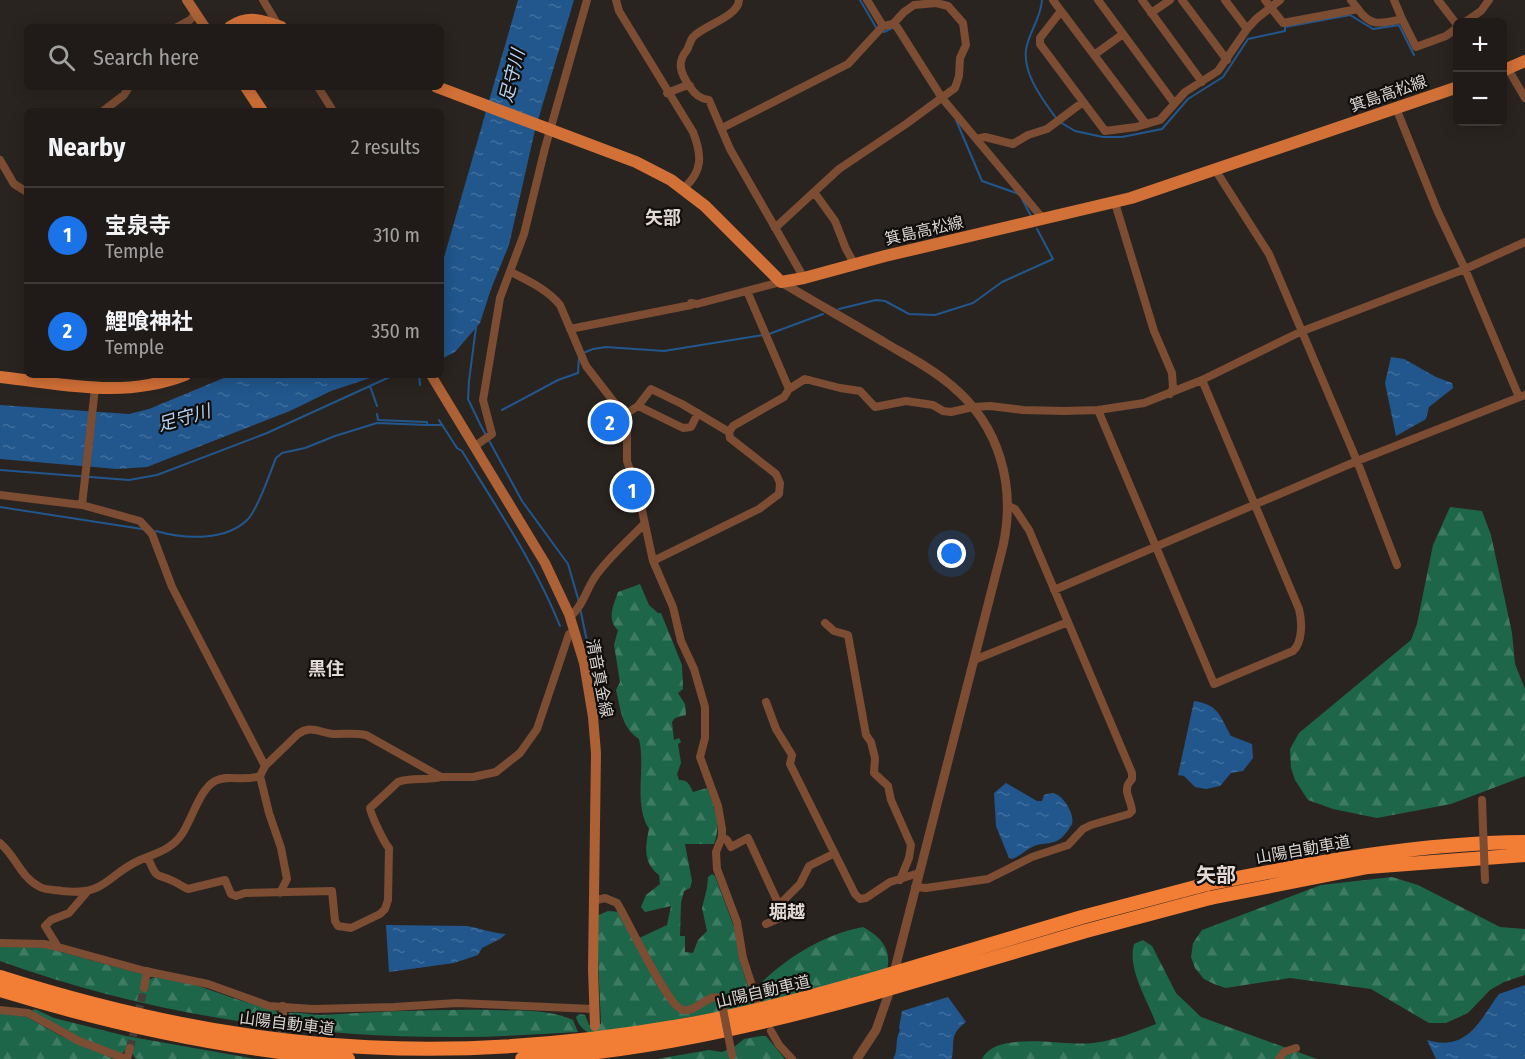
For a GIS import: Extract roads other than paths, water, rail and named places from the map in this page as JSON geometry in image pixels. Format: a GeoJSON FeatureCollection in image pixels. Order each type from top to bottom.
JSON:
{"type":"FeatureCollection","features":[{"type":"Feature","properties":{"kind":"highway","name":"山陽自動車道"},"geometry":{"type":"LineString","coordinates":[[0,977],[123,1012],[216,1030],[310,1043],[402,1048],[541,1044],[634,1034],[742,1014],[874,979],[1082,917],[1208,891],[1367,854],[1465,844],[1525,842]]}},
{"type":"Feature","properties":{"kind":"highway","name":"山陽自動車道"},"geometry":{"type":"LineString","coordinates":[[522,1059],[589,1053],[682,1040],[744,1027],[871,994],[1086,931],[1208,891],[1368,867],[1525,855]]}},
{"type":"Feature","properties":{"kind":"highway","name":"山陽自動車道"},"geometry":{"type":"LineString","coordinates":[[0,990],[77,1013],[165,1034],[264,1051],[348,1059]]}},
{"type":"Feature","properties":{"kind":"main road"},"geometry":{"type":"LineString","coordinates":[[187,0],[203,24]]}},
{"type":"Feature","properties":{"kind":"main road"},"geometry":{"type":"LineString","coordinates":[[237,24],[249,19],[258,19],[272,24]]}},
{"type":"Feature","properties":{"kind":"main road"},"geometry":{"type":"LineString","coordinates":[[1507,69],[1525,61]]}},
{"type":"Feature","properties":{"kind":"main road","name":"箕島高松線"},"geometry":{"type":"LineString","coordinates":[[781,282],[1115,203],[1216,171],[1453,89]]}},
{"type":"Feature","properties":{"kind":"main road"},"geometry":{"type":"LineString","coordinates":[[248,90],[260,108]]}},
{"type":"Feature","properties":{"kind":"main road"},"geometry":{"type":"LineString","coordinates":[[444,90],[636,162],[684,188],[781,282]]}},
{"type":"Feature","properties":{"kind":"main road"},"geometry":{"type":"LineString","coordinates":[[0,377],[95,392],[144,387],[175,378]]}},
{"type":"Feature","properties":{"kind":"main road","name":"清音真金線"},"geometry":{"type":"LineString","coordinates":[[434,380],[483,440],[546,563],[576,611],[575,632],[587,680],[595,745],[593,901],[595,1026]]}},
{"type":"Feature","properties":{"kind":"street"},"geometry":{"type":"LineString","coordinates":[[263,0],[278,24]]}},
{"type":"Feature","properties":{"kind":"street"},"geometry":{"type":"LineString","coordinates":[[483,440],[492,434],[483,400],[500,298],[524,234],[549,128],[587,0]]}},
{"type":"Feature","properties":{"kind":"street"},"geometry":{"type":"LineString","coordinates":[[616,0],[619,11],[667,93],[693,132],[700,156],[694,179],[684,188]]}},
{"type":"Feature","properties":{"kind":"street"},"geometry":{"type":"LineString","coordinates":[[739,0],[738,6],[729,14],[691,40],[680,60],[680,68],[690,86],[702,99],[709,100],[730,149],[804,278]]}},
{"type":"Feature","properties":{"kind":"street"},"geometry":{"type":"LineString","coordinates":[[867,0],[880,29]]}},
{"type":"Feature","properties":{"kind":"street"},"geometry":{"type":"LineString","coordinates":[[1053,0],[1146,124]]}},
{"type":"Feature","properties":{"kind":"street"},"geometry":{"type":"LineString","coordinates":[[1098,0],[1174,103]]}},
{"type":"Feature","properties":{"kind":"street"},"geometry":{"type":"LineString","coordinates":[[1142,0],[1202,82]]}},
{"type":"Feature","properties":{"kind":"street"},"geometry":{"type":"LineString","coordinates":[[1151,13],[1170,0]]}},
{"type":"Feature","properties":{"kind":"street"},"geometry":{"type":"LineString","coordinates":[[1182,0],[1227,60]]}},
{"type":"Feature","properties":{"kind":"street"},"geometry":{"type":"LineString","coordinates":[[1226,0],[1247,29]]}},
{"type":"Feature","properties":{"kind":"street"},"geometry":{"type":"LineString","coordinates":[[1061,11],[1040,38],[1040,44],[1104,131],[1160,120],[1185,92],[1218,71],[1247,29],[1268,4],[1280,0]]}},
{"type":"Feature","properties":{"kind":"street"},"geometry":{"type":"LineString","coordinates":[[1352,0],[1364,18],[1375,24],[1402,20]]}},
{"type":"Feature","properties":{"kind":"street"},"geometry":{"type":"LineString","coordinates":[[1394,0],[1416,47],[1446,36],[1453,31]]}},
{"type":"Feature","properties":{"kind":"street"},"geometry":{"type":"LineString","coordinates":[[1438,0],[1453,20]]}},
{"type":"Feature","properties":{"kind":"street"},"geometry":{"type":"LineString","coordinates":[[1469,18],[1485,2]]}},
{"type":"Feature","properties":{"kind":"street"},"geometry":{"type":"LineString","coordinates":[[722,128],[848,64],[880,29],[893,24],[914,5],[936,3],[948,6],[963,23],[966,45],[960,58],[959,76],[955,88],[839,169],[775,228]]}},
{"type":"Feature","properties":{"kind":"street"},"geometry":{"type":"LineString","coordinates":[[1268,4],[1283,23],[1358,9]]}},
{"type":"Feature","properties":{"kind":"street"},"geometry":{"type":"LineString","coordinates":[[183,24],[196,13]]}},
{"type":"Feature","properties":{"kind":"street"},"geometry":{"type":"LineString","coordinates":[[893,24],[940,99],[1045,219]]}},
{"type":"Feature","properties":{"kind":"street"},"geometry":{"type":"LineString","coordinates":[[1094,55],[1123,34]]}},
{"type":"Feature","properties":{"kind":"street"},"geometry":{"type":"LineString","coordinates":[[1506,72],[1525,98]]}},
{"type":"Feature","properties":{"kind":"street"},"geometry":{"type":"LineString","coordinates":[[667,93],[690,86]]}},
{"type":"Feature","properties":{"kind":"street"},"geometry":{"type":"LineString","coordinates":[[107,108],[127,90]]}},
{"type":"Feature","properties":{"kind":"street"},"geometry":{"type":"LineString","coordinates":[[320,90],[331,108]]}},
{"type":"Feature","properties":{"kind":"street"},"geometry":{"type":"LineString","coordinates":[[977,139],[985,137],[1013,144],[1028,135],[1041,132],[1083,102]]}},
{"type":"Feature","properties":{"kind":"street"},"geometry":{"type":"LineString","coordinates":[[1054,590],[1357,461],[1522,396],[1437,210],[1396,108]]}},
{"type":"Feature","properties":{"kind":"street"},"geometry":{"type":"LineString","coordinates":[[0,160],[14,184],[24,190]]}},
{"type":"Feature","properties":{"kind":"street"},"geometry":{"type":"LineString","coordinates":[[1216,171],[1269,254],[1300,332],[1357,461],[1397,565]]}},
{"type":"Feature","properties":{"kind":"street"},"geometry":{"type":"LineString","coordinates":[[814,192],[835,221],[855,265]]}},
{"type":"Feature","properties":{"kind":"street"},"geometry":{"type":"LineString","coordinates":[[1115,203],[1154,331],[1172,373],[1173,388],[1170,394]]}},
{"type":"Feature","properties":{"kind":"street"},"geometry":{"type":"LineString","coordinates":[[653,561],[759,509],[779,494],[780,483],[776,474],[730,438],[729,432],[733,426],[784,397],[789,389],[805,379],[861,391],[875,407],[906,401],[933,405],[943,411],[951,412],[990,406],[1029,410],[1098,410],[1144,403],[1202,380],[1300,332],[1465,269],[1525,242]]}},
{"type":"Feature","properties":{"kind":"street"},"geometry":{"type":"LineString","coordinates":[[511,272],[553,297],[566,316],[586,366],[624,415],[627,426],[627,461],[653,561],[673,607],[681,641],[694,669],[705,707],[705,738],[700,758],[718,806],[722,837],[716,852],[717,869],[737,922],[743,958],[757,1000]]}},
{"type":"Feature","properties":{"kind":"street"},"geometry":{"type":"LineString","coordinates":[[570,329],[690,305],[781,282],[951,384],[986,425],[1001,458],[1008,489],[1005,539],[881,1016],[870,1041],[857,1059]]}},
{"type":"Feature","properties":{"kind":"street"},"geometry":{"type":"LineString","coordinates":[[747,291],[789,389]]}},
{"type":"Feature","properties":{"kind":"street"},"geometry":{"type":"LineString","coordinates":[[1098,410],[1214,684],[1293,651],[1298,647],[1302,620],[1202,380]]}},
{"type":"Feature","properties":{"kind":"street"},"geometry":{"type":"LineString","coordinates":[[624,415],[638,406],[651,389],[729,432]]}},
{"type":"Feature","properties":{"kind":"street"},"geometry":{"type":"LineString","coordinates":[[83,501],[95,392]]}},
{"type":"Feature","properties":{"kind":"street"},"geometry":{"type":"LineString","coordinates":[[638,406],[683,428],[691,427],[698,413]]}},
{"type":"Feature","properties":{"kind":"street"},"geometry":{"type":"LineString","coordinates":[[0,495],[83,501],[140,521],[147,526],[172,587],[265,766]]}},
{"type":"Feature","properties":{"kind":"street"},"geometry":{"type":"LineString","coordinates":[[915,887],[926,888],[988,879],[1032,856],[1068,845],[1083,829],[1091,825],[1129,814],[1132,811],[1132,804],[1126,790],[1127,784],[1132,779],[1132,773],[1029,530],[1015,509],[1008,506]]}},
{"type":"Feature","properties":{"kind":"street"},"geometry":{"type":"LineString","coordinates":[[576,611],[601,569],[644,525]]}},
{"type":"Feature","properties":{"kind":"street"},"geometry":{"type":"LineString","coordinates":[[974,660],[1068,622]]}},
{"type":"Feature","properties":{"kind":"street"},"geometry":{"type":"LineString","coordinates":[[825,623],[834,631],[848,635],[866,735],[871,742],[874,772],[888,786],[891,800],[911,845],[909,858],[900,880]]}},
{"type":"Feature","properties":{"kind":"street"},"geometry":{"type":"LineString","coordinates":[[148,858],[155,874],[160,878],[173,880],[188,889],[225,880],[231,894],[236,896],[245,893],[332,891],[335,921],[338,926],[344,928],[351,928],[380,914],[385,909],[388,900],[389,848],[382,839],[380,828],[370,808],[403,780],[487,775],[505,767],[520,753],[537,729],[566,641],[569,634],[575,632]]}},
{"type":"Feature","properties":{"kind":"street"},"geometry":{"type":"LineString","coordinates":[[766,702],[776,729],[792,755],[790,764],[855,894],[860,899],[866,898],[890,882],[919,873]]}},
{"type":"Feature","properties":{"kind":"street"},"geometry":{"type":"LineString","coordinates":[[280,893],[287,879],[281,848],[268,813],[260,776],[265,766],[304,729],[313,728],[333,734],[366,735],[441,777]]}},
{"type":"Feature","properties":{"kind":"street"},"geometry":{"type":"LineString","coordinates":[[0,843],[9,851],[20,871],[40,887],[69,892],[87,892],[98,888],[128,867],[165,851],[179,837],[193,817],[198,800],[213,781],[231,778],[250,779],[260,776]]}},
{"type":"Feature","properties":{"kind":"street"},"geometry":{"type":"LineString","coordinates":[[1482,800],[1485,880]]}},
{"type":"Feature","properties":{"kind":"street"},"geometry":{"type":"LineString","coordinates":[[722,837],[727,840],[730,847],[748,838],[779,905],[782,917],[766,924]]}},
{"type":"Feature","properties":{"kind":"street"},"geometry":{"type":"LineString","coordinates":[[779,905],[800,884],[809,866],[833,854]]}},
{"type":"Feature","properties":{"kind":"street"},"geometry":{"type":"LineString","coordinates":[[58,947],[45,926],[51,920],[69,913],[87,892]]}},
{"type":"Feature","properties":{"kind":"street"},"geometry":{"type":"LineString","coordinates":[[593,901],[605,898],[617,903],[666,993],[678,1008],[685,1011],[712,997],[721,999],[735,1057]]}},
{"type":"Feature","properties":{"kind":"street"},"geometry":{"type":"LineString","coordinates":[[0,943],[44,944],[58,947],[147,971],[208,984],[269,1006],[313,1009],[457,1003],[593,1009]]}},
{"type":"Feature","properties":{"kind":"street"},"geometry":{"type":"LineString","coordinates":[[144,988],[147,971]]}},
{"type":"Feature","properties":{"kind":"street"},"geometry":{"type":"LineString","coordinates":[[283,1022],[284,1006]]}},
{"type":"Feature","properties":{"kind":"street"},"geometry":{"type":"LineString","coordinates":[[0,1010],[28,1013],[79,1041],[126,1059],[130,1048]]}},
{"type":"Feature","properties":{"kind":"street"},"geometry":{"type":"LineString","coordinates":[[771,1031],[779,1045],[792,1059]]}},
{"type":"Feature","properties":{"kind":"street"},"geometry":{"type":"LineString","coordinates":[[1279,1059],[1284,1052],[1296,1048]]}},
{"type":"Feature","properties":{"kind":"water","name":"足守川"},"geometry":{"type":"Polygon","coordinates":[[[518,0],[574,0],[535,130],[509,245],[480,323],[455,352],[444,358],[444,258],[518,0]]]}},
{"type":"Feature","properties":{"kind":"water"},"geometry":{"type":"Polygon","coordinates":[[[1391,357],[1404,359],[1452,383],[1453,388],[1429,407],[1426,419],[1396,436],[1385,383],[1391,357]]]}},
{"type":"Feature","properties":{"kind":"water","name":"足守川"},"geometry":{"type":"Polygon","coordinates":[[[224,378],[370,378],[331,391],[290,411],[147,467],[117,469],[0,459],[0,405],[129,414],[149,409],[224,378]]]}},
{"type":"Feature","properties":{"kind":"water"},"geometry":{"type":"Polygon","coordinates":[[[1194,701],[1209,705],[1218,712],[1231,736],[1252,744],[1253,758],[1243,771],[1231,773],[1220,786],[1206,789],[1195,787],[1184,776],[1178,775],[1194,701]]]}},
{"type":"Feature","properties":{"kind":"water"},"geometry":{"type":"Polygon","coordinates":[[[1006,783],[1037,801],[1042,801],[1044,795],[1057,794],[1070,810],[1071,826],[1055,842],[1037,845],[1015,858],[1009,858],[996,826],[994,793],[1006,783]]]}},
{"type":"Feature","properties":{"kind":"water"},"geometry":{"type":"Polygon","coordinates":[[[386,925],[467,926],[506,934],[482,948],[478,955],[454,963],[389,972],[386,925]]]}},
{"type":"Feature","properties":{"kind":"water"},"geometry":{"type":"Polygon","coordinates":[[[1525,985],[1525,1059],[1436,1059],[1427,1040],[1441,1043],[1463,1038],[1478,1024],[1499,994],[1525,985]]]}},
{"type":"Feature","properties":{"kind":"water"},"geometry":{"type":"Polygon","coordinates":[[[948,997],[966,1022],[955,1034],[952,1059],[893,1059],[902,1011],[948,997]]]}},
{"type":"Feature","properties":{"kind":"waterway"},"geometry":{"type":"LineString","coordinates":[[860,0],[877,29],[884,32],[892,28]]}},
{"type":"Feature","properties":{"kind":"waterway"},"geometry":{"type":"LineString","coordinates":[[1042,0],[1040,12],[1027,45],[1027,64],[1034,84],[1056,118]]}},
{"type":"Feature","properties":{"kind":"waterway"},"geometry":{"type":"LineString","coordinates":[[1060,122],[1075,131],[1103,137],[1122,137],[1162,129],[1188,99],[1223,77],[1248,39],[1285,31],[1285,27],[1350,15],[1373,29],[1399,25],[1414,55]]}},
{"type":"Feature","properties":{"kind":"waterway"},"geometry":{"type":"LineString","coordinates":[[956,120],[982,181],[1019,194]]}},
{"type":"Feature","properties":{"kind":"waterway"},"geometry":{"type":"LineString","coordinates":[[1022,199],[1032,218]]}},
{"type":"Feature","properties":{"kind":"waterway"},"geometry":{"type":"LineString","coordinates":[[839,309],[876,300],[885,301],[909,314],[935,315],[973,303],[1002,282],[1053,259],[1037,229]]}},
{"type":"Feature","properties":{"kind":"waterway"},"geometry":{"type":"LineString","coordinates":[[769,334],[823,314]]}},
{"type":"Feature","properties":{"kind":"waterway"},"geometry":{"type":"LineString","coordinates":[[476,327],[468,399],[522,501],[568,564],[579,602]]}},
{"type":"Feature","properties":{"kind":"waterway"},"geometry":{"type":"LineString","coordinates":[[583,353],[606,347],[664,351],[763,335]]}},
{"type":"Feature","properties":{"kind":"waterway"},"geometry":{"type":"LineString","coordinates":[[502,410],[558,380],[578,373],[579,356]]}},
{"type":"Feature","properties":{"kind":"waterway"},"geometry":{"type":"LineString","coordinates":[[0,470],[129,480],[157,475],[267,433],[387,378]]}},
{"type":"Feature","properties":{"kind":"waterway"},"geometry":{"type":"LineString","coordinates":[[419,378],[420,385]]}},
{"type":"Feature","properties":{"kind":"waterway"},"geometry":{"type":"LineString","coordinates":[[370,386],[377,406]]}},
{"type":"Feature","properties":{"kind":"waterway"},"geometry":{"type":"LineString","coordinates":[[377,414],[378,420],[427,422],[427,425],[442,425]]}},
{"type":"Feature","properties":{"kind":"waterway"},"geometry":{"type":"LineString","coordinates":[[439,420],[457,448],[462,451],[515,537],[560,626]]}},
{"type":"Feature","properties":{"kind":"waterway"},"geometry":{"type":"LineString","coordinates":[[156,531],[192,537],[217,535],[240,526],[253,512],[276,458],[282,453],[305,448],[377,423],[427,425]]}},
{"type":"Feature","properties":{"kind":"waterway"},"geometry":{"type":"LineString","coordinates":[[0,507],[142,529]]}},
{"type":"Feature","properties":{"kind":"waterway"},"geometry":{"type":"LineString","coordinates":[[580,608],[597,689]]}},
{"type":"Feature","properties":{"kind":"tunnel"},"geometry":{"type":"LineString","coordinates":[[130,1048],[144,988]]}},
{"type":"Feature","properties":{"kind":"tunnel"},"geometry":{"type":"LineString","coordinates":[[279,1059],[283,1022]]}},
{"type":"Feature","properties":{"kind":"place","name":"鯉喰神社"},"geometry":{"type":"Point","coordinates":[610,422]}},
{"type":"Feature","properties":{"kind":"place","name":"宝泉寺"},"geometry":{"type":"Point","coordinates":[632,490]}},
{"type":"Feature","properties":{"kind":"district","name":"矢部"},"geometry":{"type":"Point","coordinates":[663,218]}},
{"type":"Feature","properties":{"kind":"district","name":"黒住"},"geometry":{"type":"Point","coordinates":[326,669]}},
{"type":"Feature","properties":{"kind":"district","name":"矢部"},"geometry":{"type":"Point","coordinates":[1216,875]}},
{"type":"Feature","properties":{"kind":"district","name":"堀越"},"geometry":{"type":"Point","coordinates":[787,912]}}]}
